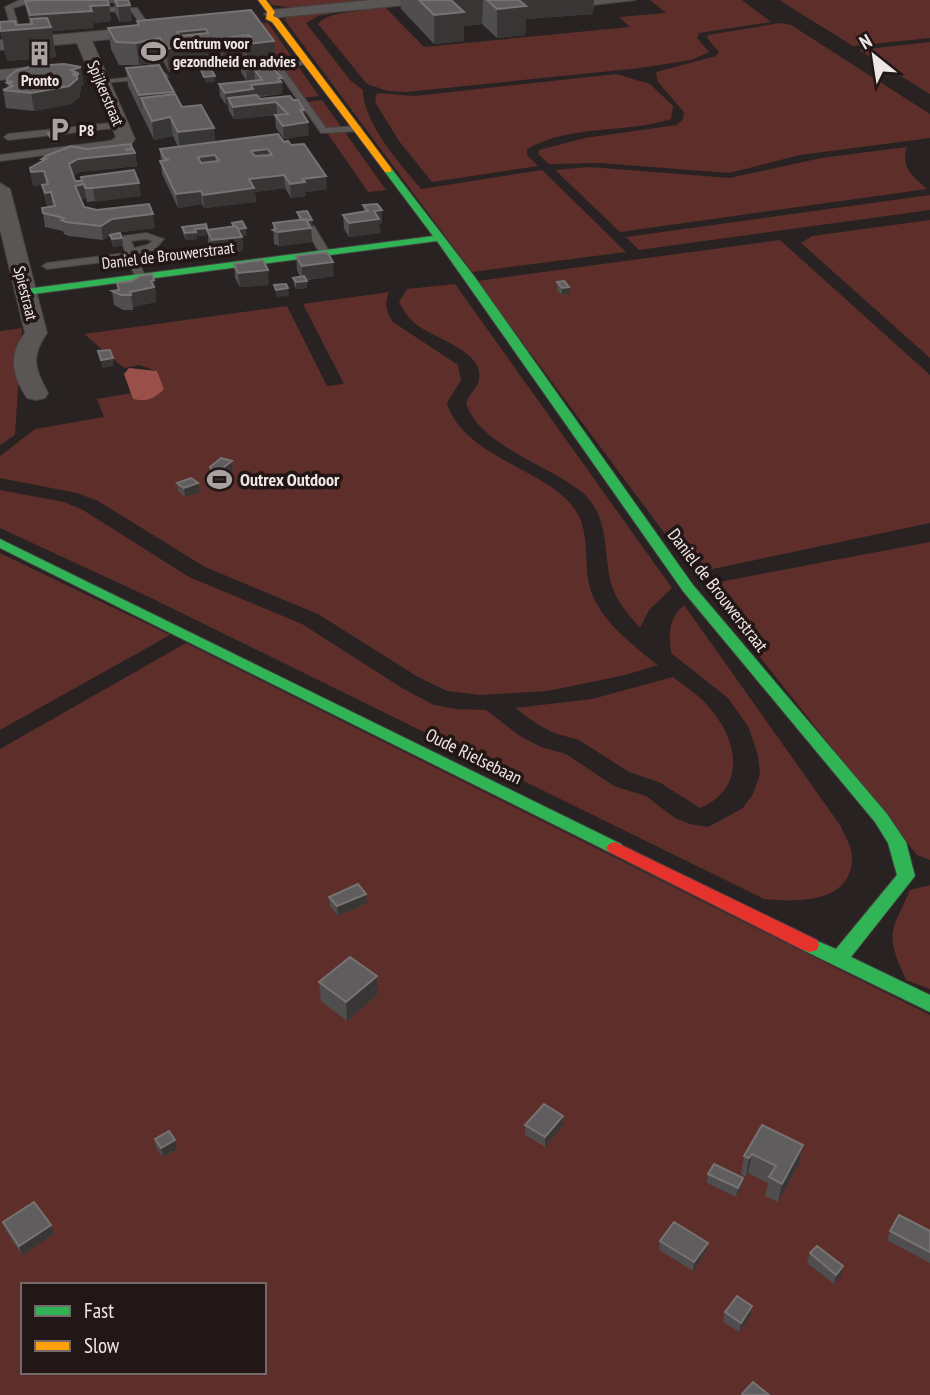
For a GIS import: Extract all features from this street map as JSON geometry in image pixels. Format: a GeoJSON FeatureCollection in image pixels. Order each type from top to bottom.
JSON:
{"type":"FeatureCollection","features":[{"type":"Feature","properties":{"kind":"street"},"geometry":{"type":"LineString","coordinates":[[265,13],[409,0]]}},
{"type":"Feature","properties":{"kind":"street","name":"Daniel de Brouwerstraat"},"geometry":{"type":"LineString","coordinates":[[265,13],[275,20],[440,238],[688,588],[881,818],[897,842],[906,876],[839,959]]}},
{"type":"Feature","properties":{"kind":"street"},"geometry":{"type":"LineString","coordinates":[[0,45],[174,29]]}},
{"type":"Feature","properties":{"kind":"street","name":"Spijkerstraat"},"geometry":{"type":"LineString","coordinates":[[83,38],[86,71],[126,139],[117,143]]}},
{"type":"Feature","properties":{"kind":"street"},"geometry":{"type":"LineString","coordinates":[[0,75],[86,71]]}},
{"type":"Feature","properties":{"kind":"street","name":"Spiestraat"},"geometry":{"type":"LineString","coordinates":[[1,197],[36,333],[25,346],[22,360],[36,393]]}},
{"type":"Feature","properties":{"kind":"street","name":"Daniel de Brouwerstraat"},"geometry":{"type":"LineString","coordinates":[[26,292],[440,238]]}},
{"type":"Feature","properties":{"kind":"street","name":"Oude Rielsebaan"},"geometry":{"type":"LineString","coordinates":[[0,543],[930,1004]]}},
{"type":"Feature","properties":{"kind":"lane"},"geometry":{"type":"LineString","coordinates":[[17,34],[5,8],[25,3],[23,0]]}},
{"type":"Feature","properties":{"kind":"lane"},"geometry":{"type":"LineString","coordinates":[[589,0],[593,4],[622,1],[631,3]]}},
{"type":"Feature","properties":{"kind":"lane"},"geometry":{"type":"LineString","coordinates":[[90,9],[134,10],[150,32]]}},
{"type":"Feature","properties":{"kind":"lane"},"geometry":{"type":"LineString","coordinates":[[307,62],[277,65],[324,131],[358,129]]}},
{"type":"Feature","properties":{"kind":"lane"},"geometry":{"type":"LineString","coordinates":[[86,71],[165,75]]}},
{"type":"Feature","properties":{"kind":"lane"},"geometry":{"type":"LineString","coordinates":[[8,137],[120,125]]}},
{"type":"Feature","properties":{"kind":"lane"},"geometry":{"type":"LineString","coordinates":[[0,158],[117,143]]}},
{"type":"Feature","properties":{"kind":"lane"},"geometry":{"type":"LineString","coordinates":[[310,228],[325,253]]}},
{"type":"Feature","properties":{"kind":"lane"},"geometry":{"type":"LineString","coordinates":[[47,266],[131,253],[141,277]]}},
{"type":"Feature","properties":{"kind":"shaded area"},"geometry":{"type":"Polygon","coordinates":[[[268,0],[387,0],[297,8],[272,5],[268,0]]]}},
{"type":"Feature","properties":{"kind":"shaded area"},"geometry":{"type":"Polygon","coordinates":[[[650,0],[742,0],[771,22],[699,33],[697,38],[709,52],[691,60],[640,68],[407,92],[388,91],[367,84],[318,24],[331,16],[382,4],[424,47],[630,27],[619,17],[666,13],[650,0]]]}},
{"type":"Feature","properties":{"kind":"shaded area"},"geometry":{"type":"Polygon","coordinates":[[[779,0],[930,0],[930,38],[853,46],[779,0]]]}},
{"type":"Feature","properties":{"kind":"shaded area"},"geometry":{"type":"Polygon","coordinates":[[[361,8],[318,16],[306,23],[350,80],[363,90],[369,116],[376,129],[421,189],[542,170],[626,252],[472,272],[284,19],[289,16],[361,8]]]}},
{"type":"Feature","properties":{"kind":"shaded area"},"geometry":{"type":"Polygon","coordinates":[[[268,23],[319,96],[303,98],[251,24],[268,23]]]}},
{"type":"Feature","properties":{"kind":"shaded area"},"geometry":{"type":"Polygon","coordinates":[[[781,23],[791,25],[930,114],[930,138],[800,155],[729,173],[600,163],[549,164],[538,154],[539,150],[585,138],[677,125],[683,119],[684,112],[658,82],[656,72],[716,56],[719,52],[707,38],[708,35],[781,23]]]}},
{"type":"Feature","properties":{"kind":"shaded area"},"geometry":{"type":"Polygon","coordinates":[[[930,42],[930,94],[859,50],[930,42]]]}},
{"type":"Feature","properties":{"kind":"shaded area"},"geometry":{"type":"Polygon","coordinates":[[[616,74],[650,84],[673,106],[671,119],[653,124],[561,136],[527,149],[527,155],[538,166],[432,182],[399,141],[375,102],[377,93],[414,96],[616,74]]]}},
{"type":"Feature","properties":{"kind":"shaded area"},"geometry":{"type":"Polygon","coordinates":[[[322,100],[386,190],[368,192],[306,102],[322,100]]]}},
{"type":"Feature","properties":{"kind":"shaded area"},"geometry":{"type":"Polygon","coordinates":[[[907,147],[907,166],[927,189],[620,232],[555,170],[590,167],[730,178],[821,158],[907,147]]]}},
{"type":"Feature","properties":{"kind":"shaded area"},"geometry":{"type":"Polygon","coordinates":[[[930,195],[930,210],[639,250],[626,237],[930,195]]]}},
{"type":"Feature","properties":{"kind":"shaded area"},"geometry":{"type":"Polygon","coordinates":[[[930,220],[930,358],[801,243],[812,236],[930,220]]]}},
{"type":"Feature","properties":{"kind":"shaded area"},"geometry":{"type":"Polygon","coordinates":[[[780,240],[930,375],[930,523],[694,573],[477,281],[780,240]]]}},
{"type":"Feature","properties":{"kind":"shaded area"},"geometry":{"type":"Polygon","coordinates":[[[455,284],[672,588],[649,610],[640,628],[613,589],[602,524],[592,503],[570,483],[518,454],[485,431],[473,418],[466,403],[479,379],[479,370],[474,361],[458,347],[416,325],[399,302],[407,289],[455,284]]]}},
{"type":"Feature","properties":{"kind":"shaded area"},"geometry":{"type":"Polygon","coordinates":[[[389,292],[386,307],[393,322],[458,365],[461,380],[447,403],[456,422],[488,451],[548,485],[576,511],[585,538],[589,584],[599,608],[616,629],[658,665],[625,675],[548,691],[480,695],[447,691],[418,677],[318,614],[205,567],[98,501],[77,493],[0,478],[0,456],[35,429],[104,417],[97,399],[132,393],[159,372],[139,365],[124,368],[84,334],[287,306],[327,386],[344,384],[303,304],[389,292]]]}},
{"type":"Feature","properties":{"kind":"shaded area"},"geometry":{"type":"Polygon","coordinates":[[[22,328],[15,435],[0,445],[0,331],[22,328]]]}},
{"type":"Feature","properties":{"kind":"shaded area"},"geometry":{"type":"Polygon","coordinates":[[[129,368],[157,371],[164,389],[150,399],[133,399],[124,374],[129,368]]]}},
{"type":"Feature","properties":{"kind":"shaded area"},"geometry":{"type":"Polygon","coordinates":[[[0,490],[64,502],[83,510],[189,577],[302,624],[402,688],[434,705],[486,710],[520,736],[541,747],[566,754],[614,786],[646,796],[675,818],[708,827],[743,808],[753,794],[760,774],[758,756],[749,728],[728,698],[671,653],[671,627],[675,616],[684,605],[840,825],[852,853],[848,876],[841,886],[831,893],[818,897],[804,900],[764,899],[149,597],[0,528],[0,490]]]}},
{"type":"Feature","properties":{"kind":"shaded area"},"geometry":{"type":"Polygon","coordinates":[[[930,542],[930,860],[917,855],[703,585],[930,542]]]}},
{"type":"Feature","properties":{"kind":"shaded area"},"geometry":{"type":"Polygon","coordinates":[[[0,553],[170,635],[0,730],[0,553]]]}},
{"type":"Feature","properties":{"kind":"shaded area"},"geometry":{"type":"Polygon","coordinates":[[[186,643],[930,1015],[930,1395],[0,1395],[0,749],[186,643]]]}},
{"type":"Feature","properties":{"kind":"shaded area"},"geometry":{"type":"Polygon","coordinates":[[[673,677],[707,705],[731,746],[732,775],[726,788],[716,799],[700,808],[659,782],[629,772],[579,740],[554,733],[537,724],[515,708],[592,699],[673,677]]]}},
{"type":"Feature","properties":{"kind":"shaded area"},"geometry":{"type":"Polygon","coordinates":[[[930,885],[930,989],[906,980],[895,952],[893,934],[910,890],[930,885]]]}},
{"type":"Feature","properties":{"kind":"building"},"geometry":{"type":"Polygon","coordinates":[[[107,0],[109,5],[90,6],[92,11],[30,15],[25,1],[107,0]]]}},
{"type":"Feature","properties":{"kind":"building"},"geometry":{"type":"Polygon","coordinates":[[[115,0],[128,0],[130,5],[118,6],[115,0]]]}},
{"type":"Feature","properties":{"kind":"building"},"geometry":{"type":"Polygon","coordinates":[[[419,0],[451,0],[464,12],[434,15],[419,0]]]}},
{"type":"Feature","properties":{"kind":"building"},"geometry":{"type":"Polygon","coordinates":[[[487,0],[519,0],[526,6],[497,9],[487,0]]]}},
{"type":"Feature","properties":{"kind":"building"},"geometry":{"type":"Polygon","coordinates":[[[251,10],[274,41],[246,44],[242,38],[251,37],[249,35],[231,37],[238,44],[222,46],[220,42],[166,49],[160,38],[136,43],[116,42],[108,28],[139,25],[137,21],[251,10]],[[206,29],[177,32],[180,36],[208,33],[206,29]]]}},
{"type":"Feature","properties":{"kind":"building"},"geometry":{"type":"Polygon","coordinates":[[[47,18],[51,27],[1,31],[0,27],[0,22],[32,24],[31,19],[47,18]]]}},
{"type":"Feature","properties":{"kind":"building"},"geometry":{"type":"Polygon","coordinates":[[[155,56],[158,60],[149,61],[147,57],[155,56]]]}},
{"type":"Feature","properties":{"kind":"building"},"geometry":{"type":"Polygon","coordinates":[[[265,59],[282,78],[278,78],[281,82],[251,85],[253,89],[225,93],[219,84],[262,80],[254,69],[246,70],[240,60],[265,59]]]}},
{"type":"Feature","properties":{"kind":"building"},"geometry":{"type":"Polygon","coordinates":[[[64,64],[81,67],[71,70],[79,74],[72,74],[77,76],[77,79],[69,86],[31,93],[3,90],[13,86],[7,83],[13,82],[7,81],[8,77],[17,70],[64,64]]]}},
{"type":"Feature","properties":{"kind":"building"},"geometry":{"type":"Polygon","coordinates":[[[159,65],[174,92],[139,95],[126,68],[159,65]]]}},
{"type":"Feature","properties":{"kind":"building"},"geometry":{"type":"Polygon","coordinates":[[[211,69],[215,76],[204,77],[201,70],[211,69]]]}},
{"type":"Feature","properties":{"kind":"building"},"geometry":{"type":"Polygon","coordinates":[[[175,94],[182,107],[201,105],[214,128],[178,132],[170,117],[152,121],[141,98],[175,94]]]}},
{"type":"Feature","properties":{"kind":"building"},"geometry":{"type":"Polygon","coordinates":[[[257,95],[260,99],[290,96],[293,100],[298,100],[304,110],[300,110],[308,122],[283,126],[275,115],[288,114],[276,102],[233,107],[228,98],[257,95]]]}},
{"type":"Feature","properties":{"kind":"building"},"geometry":{"type":"Polygon","coordinates":[[[57,132],[59,136],[50,137],[48,133],[57,132]]]}},
{"type":"Feature","properties":{"kind":"building"},"geometry":{"type":"Polygon","coordinates":[[[278,134],[284,142],[288,141],[291,145],[304,144],[326,176],[290,184],[284,175],[249,179],[254,188],[203,195],[201,191],[176,194],[160,161],[169,160],[164,158],[160,149],[278,134]],[[268,149],[251,151],[255,156],[272,155],[268,149]],[[215,155],[198,157],[201,163],[219,161],[215,155]]]}},
{"type":"Feature","properties":{"kind":"building"},"geometry":{"type":"Polygon","coordinates":[[[131,144],[132,148],[125,150],[133,149],[135,153],[78,159],[69,164],[75,181],[82,181],[81,177],[134,170],[139,183],[93,188],[85,188],[84,184],[75,186],[84,207],[97,210],[149,204],[153,214],[112,219],[101,226],[66,222],[61,220],[64,218],[43,213],[42,208],[55,206],[51,192],[45,193],[42,185],[48,184],[44,171],[31,172],[30,168],[46,159],[42,159],[46,156],[71,146],[86,149],[131,144]]]}},
{"type":"Feature","properties":{"kind":"building"},"geometry":{"type":"Polygon","coordinates":[[[377,204],[382,210],[374,211],[379,219],[349,223],[343,215],[368,211],[363,205],[377,204]]]}},
{"type":"Feature","properties":{"kind":"building"},"geometry":{"type":"Polygon","coordinates":[[[307,211],[312,220],[302,220],[297,212],[307,211]]]}},
{"type":"Feature","properties":{"kind":"building"},"geometry":{"type":"Polygon","coordinates":[[[306,219],[311,228],[278,232],[273,230],[276,229],[273,223],[306,219]]]}},
{"type":"Feature","properties":{"kind":"building"},"geometry":{"type":"Polygon","coordinates":[[[242,221],[246,228],[238,229],[232,223],[242,221]]]}},
{"type":"Feature","properties":{"kind":"building"},"geometry":{"type":"Polygon","coordinates":[[[206,224],[207,228],[195,229],[196,232],[185,233],[182,227],[206,224]]]}},
{"type":"Feature","properties":{"kind":"building"},"geometry":{"type":"Polygon","coordinates":[[[236,226],[242,237],[212,240],[207,230],[236,226]]]}},
{"type":"Feature","properties":{"kind":"building"},"geometry":{"type":"Polygon","coordinates":[[[120,233],[122,238],[112,239],[110,235],[120,233]]]}},
{"type":"Feature","properties":{"kind":"building"},"geometry":{"type":"Polygon","coordinates":[[[327,252],[333,262],[302,266],[296,256],[327,252]]]}},
{"type":"Feature","properties":{"kind":"building"},"geometry":{"type":"Polygon","coordinates":[[[263,260],[268,270],[238,273],[234,264],[263,260]]]}},
{"type":"Feature","properties":{"kind":"building"},"geometry":{"type":"Polygon","coordinates":[[[152,274],[154,287],[130,292],[131,295],[112,291],[119,290],[117,283],[152,274]]]}},
{"type":"Feature","properties":{"kind":"building"},"geometry":{"type":"Polygon","coordinates":[[[304,276],[307,281],[296,282],[293,278],[304,276]]]}},
{"type":"Feature","properties":{"kind":"building"},"geometry":{"type":"Polygon","coordinates":[[[564,281],[569,287],[562,288],[557,282],[564,281]]]}},
{"type":"Feature","properties":{"kind":"building"},"geometry":{"type":"Polygon","coordinates":[[[286,284],[288,288],[276,290],[274,285],[286,284]]]}},
{"type":"Feature","properties":{"kind":"building"},"geometry":{"type":"Polygon","coordinates":[[[110,350],[113,358],[101,360],[98,351],[110,350]]]}},
{"type":"Feature","properties":{"kind":"building"},"geometry":{"type":"Polygon","coordinates":[[[221,458],[232,461],[224,467],[227,474],[214,476],[210,467],[221,458]]]}},
{"type":"Feature","properties":{"kind":"building"},"geometry":{"type":"Polygon","coordinates":[[[191,478],[198,483],[184,488],[177,483],[191,478]]]}},
{"type":"Feature","properties":{"kind":"building"},"geometry":{"type":"Polygon","coordinates":[[[358,884],[366,894],[337,906],[329,897],[358,884]]]}},
{"type":"Feature","properties":{"kind":"building"},"geometry":{"type":"Polygon","coordinates":[[[350,957],[377,976],[346,1002],[319,982],[350,957]]]}},
{"type":"Feature","properties":{"kind":"building"},"geometry":{"type":"Polygon","coordinates":[[[544,1104],[563,1116],[545,1137],[525,1125],[544,1104]]]}},
{"type":"Feature","properties":{"kind":"building"},"geometry":{"type":"Polygon","coordinates":[[[762,1125],[803,1145],[782,1184],[769,1177],[776,1166],[752,1154],[749,1158],[744,1156],[762,1125]]]}},
{"type":"Feature","properties":{"kind":"building"},"geometry":{"type":"Polygon","coordinates":[[[169,1131],[175,1140],[161,1148],[155,1139],[169,1131]]]}},
{"type":"Feature","properties":{"kind":"building"},"geometry":{"type":"Polygon","coordinates":[[[714,1164],[743,1178],[738,1188],[708,1174],[714,1164]]]}},
{"type":"Feature","properties":{"kind":"building"},"geometry":{"type":"Polygon","coordinates":[[[34,1202],[51,1225],[19,1246],[3,1222],[34,1202]]]}},
{"type":"Feature","properties":{"kind":"building"},"geometry":{"type":"Polygon","coordinates":[[[899,1215],[930,1231],[930,1252],[890,1231],[899,1215]]]}},
{"type":"Feature","properties":{"kind":"building"},"geometry":{"type":"Polygon","coordinates":[[[674,1222],[708,1243],[694,1262],[660,1241],[674,1222]]]}},
{"type":"Feature","properties":{"kind":"building"},"geometry":{"type":"Polygon","coordinates":[[[817,1246],[843,1266],[836,1275],[810,1253],[817,1246]]]}},
{"type":"Feature","properties":{"kind":"building"},"geometry":{"type":"Polygon","coordinates":[[[737,1296],[752,1306],[741,1323],[725,1312],[737,1296]]]}},
{"type":"Feature","properties":{"kind":"building"},"geometry":{"type":"Polygon","coordinates":[[[753,1382],[769,1395],[743,1395],[753,1382]]]}},
{"type":"Feature","properties":{"kind":"traffic: fast"},"geometry":{"type":"LineString","coordinates":[[388,170],[470,278],[688,588],[881,818],[897,842],[906,876],[839,959]]}},
{"type":"Feature","properties":{"kind":"traffic: fast"},"geometry":{"type":"LineString","coordinates":[[26,292],[440,238]]}},
{"type":"Feature","properties":{"kind":"traffic: fast"},"geometry":{"type":"LineString","coordinates":[[0,543],[615,848]]}},
{"type":"Feature","properties":{"kind":"traffic: fast"},"geometry":{"type":"LineString","coordinates":[[810,945],[930,1004]]}},
{"type":"Feature","properties":{"kind":"traffic: slow"},"geometry":{"type":"LineString","coordinates":[[262,0],[271,12],[269,17],[275,20],[388,170]]}},
{"type":"Feature","properties":{"kind":"traffic: jam"},"geometry":{"type":"LineString","coordinates":[[615,848],[810,945]]}},
{"type":"Feature","properties":{"kind":"place","name":"Centrum voor gezondheid en advies"},"geometry":{"type":"Point","coordinates":[153,52]}},
{"type":"Feature","properties":{"kind":"place","name":"Pronto"},"geometry":{"type":"Point","coordinates":[40,54]}},
{"type":"Feature","properties":{"kind":"place","name":"P8"},"geometry":{"type":"Point","coordinates":[59,130]}},
{"type":"Feature","properties":{"kind":"place","name":"Outrex Outdoor"},"geometry":{"type":"Point","coordinates":[220,479]}}]}
